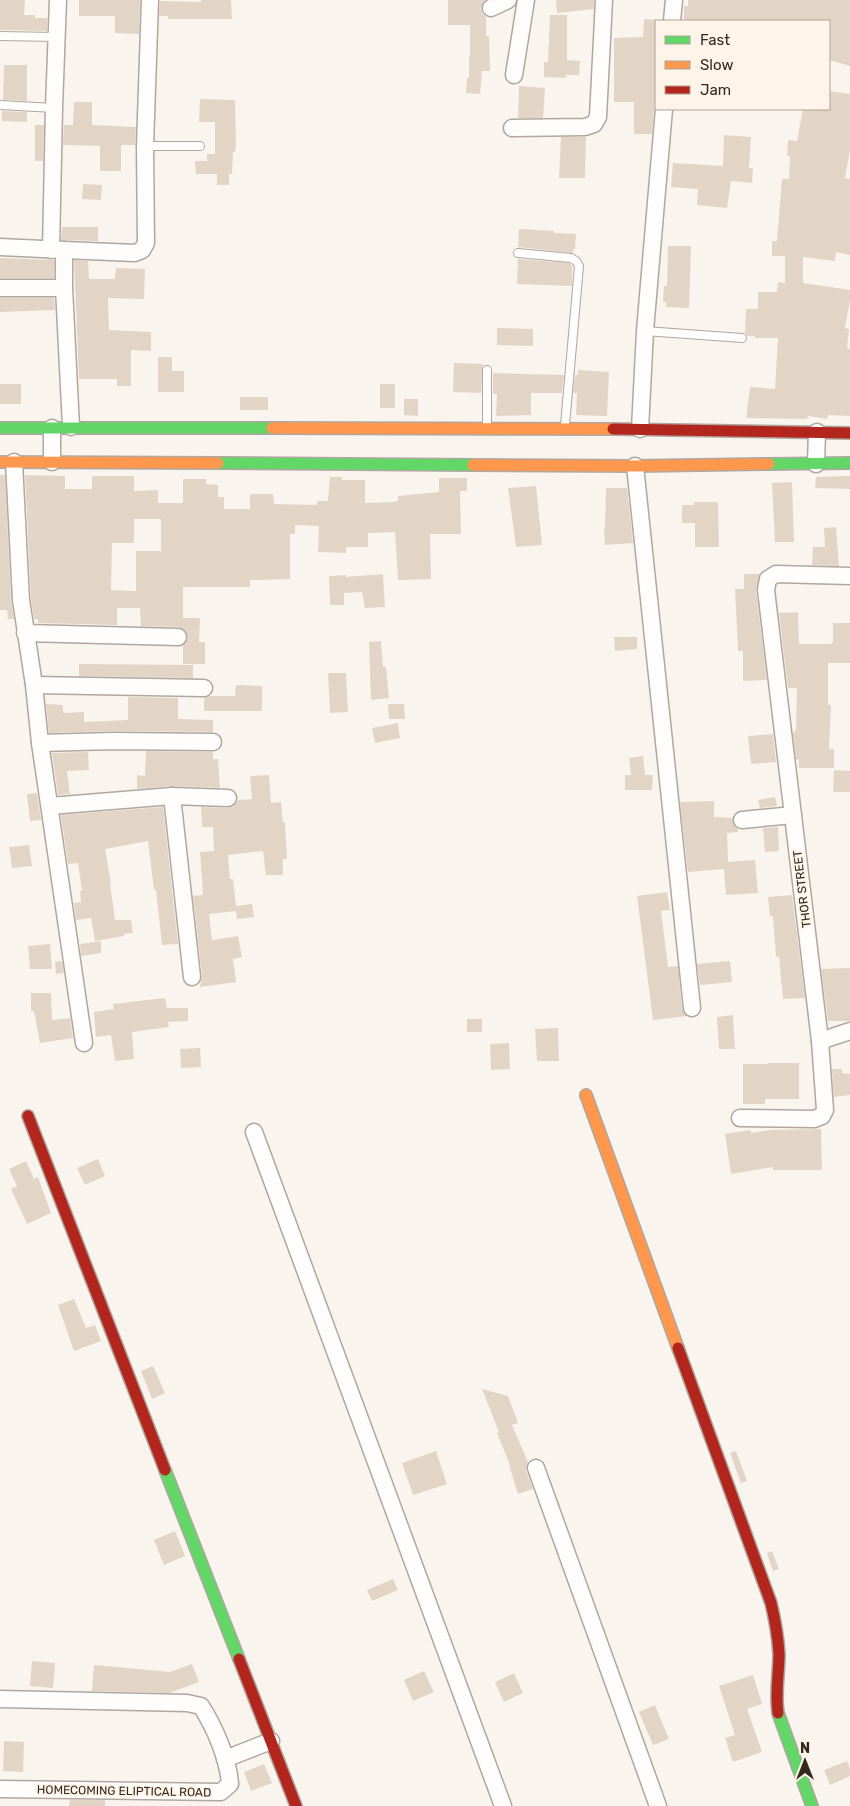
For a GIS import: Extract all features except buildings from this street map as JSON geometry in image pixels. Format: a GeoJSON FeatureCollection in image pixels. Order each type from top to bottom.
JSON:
{"type":"FeatureCollection","features":[{"type":"Feature","properties":{"kind":"street"},"geometry":{"type":"LineString","coordinates":[[58,0],[54,108],[58,250],[64,288],[71,427]]}},
{"type":"Feature","properties":{"kind":"street"},"geometry":{"type":"LineString","coordinates":[[0,247],[135,252],[142,250],[146,243],[145,146],[150,0]]}},
{"type":"Feature","properties":{"kind":"street"},"geometry":{"type":"LineString","coordinates":[[491,8],[508,0]]}},
{"type":"Feature","properties":{"kind":"street"},"geometry":{"type":"LineString","coordinates":[[514,75],[526,0]]}},
{"type":"Feature","properties":{"kind":"street"},"geometry":{"type":"LineString","coordinates":[[512,128],[585,127],[594,124],[598,118],[604,0]]}},
{"type":"Feature","properties":{"kind":"street"},"geometry":{"type":"LineString","coordinates":[[672,20],[674,0]]}},
{"type":"Feature","properties":{"kind":"street"},"geometry":{"type":"LineString","coordinates":[[640,429],[645,331],[664,110]]}},
{"type":"Feature","properties":{"kind":"street"},"geometry":{"type":"LineString","coordinates":[[0,288],[64,288]]}},
{"type":"Feature","properties":{"kind":"street"},"geometry":{"type":"LineString","coordinates":[[0,428],[52,432],[71,427],[564,428],[818,435],[850,433]]}},
{"type":"Feature","properties":{"kind":"street"},"geometry":{"type":"LineString","coordinates":[[52,432],[52,459]]}},
{"type":"Feature","properties":{"kind":"street"},"geometry":{"type":"LineString","coordinates":[[816,461],[818,435]]}},
{"type":"Feature","properties":{"kind":"street"},"geometry":{"type":"LineString","coordinates":[[84,1043],[40,743],[34,685],[25,633],[7,462],[52,459],[635,466],[816,461],[850,463]]}},
{"type":"Feature","properties":{"kind":"street"},"geometry":{"type":"LineString","coordinates":[[635,466],[692,1008]]}},
{"type":"Feature","properties":{"kind":"street","name":"THOR STREET"},"geometry":{"type":"LineString","coordinates":[[740,1118],[814,1119],[822,1116],[825,1110],[820,1041],[766,590],[768,579],[776,574],[850,576]]}},
{"type":"Feature","properties":{"kind":"street"},"geometry":{"type":"LineString","coordinates":[[25,633],[178,637]]}},
{"type":"Feature","properties":{"kind":"street"},"geometry":{"type":"LineString","coordinates":[[34,685],[204,688]]}},
{"type":"Feature","properties":{"kind":"street"},"geometry":{"type":"LineString","coordinates":[[40,743],[113,741],[213,742]]}},
{"type":"Feature","properties":{"kind":"street"},"geometry":{"type":"LineString","coordinates":[[50,806],[172,796],[228,798]]}},
{"type":"Feature","properties":{"kind":"street"},"geometry":{"type":"LineString","coordinates":[[172,796],[192,977]]}},
{"type":"Feature","properties":{"kind":"street"},"geometry":{"type":"LineString","coordinates":[[742,820],[793,815]]}},
{"type":"Feature","properties":{"kind":"street"},"geometry":{"type":"LineString","coordinates":[[820,1041],[850,1031]]}},
{"type":"Feature","properties":{"kind":"street"},"geometry":{"type":"LineString","coordinates":[[586,1095],[771,1603],[780,1656],[776,1692],[778,1712],[812,1806]]}},
{"type":"Feature","properties":{"kind":"street"},"geometry":{"type":"LineString","coordinates":[[28,1116],[296,1806]]}},
{"type":"Feature","properties":{"kind":"street"},"geometry":{"type":"LineString","coordinates":[[254,1132],[503,1806]]}},
{"type":"Feature","properties":{"kind":"street"},"geometry":{"type":"LineString","coordinates":[[536,1468],[658,1806]]}},
{"type":"Feature","properties":{"kind":"street","name":"HOMECOMING ELIPTICAL ROAD"},"geometry":{"type":"LineString","coordinates":[[0,1699],[187,1703],[201,1706],[209,1720],[225,1759],[230,1784],[221,1792],[0,1789]]}},
{"type":"Feature","properties":{"kind":"street"},"geometry":{"type":"LineString","coordinates":[[225,1759],[271,1741]]}},
{"type":"Feature","properties":{"kind":"lane"},"geometry":{"type":"LineString","coordinates":[[0,36],[56,37]]}},
{"type":"Feature","properties":{"kind":"lane"},"geometry":{"type":"LineString","coordinates":[[0,106],[54,108]]}},
{"type":"Feature","properties":{"kind":"lane"},"geometry":{"type":"LineString","coordinates":[[145,146],[200,146]]}},
{"type":"Feature","properties":{"kind":"lane"},"geometry":{"type":"LineString","coordinates":[[518,253],[571,258],[579,266],[564,428]]}},
{"type":"Feature","properties":{"kind":"lane"},"geometry":{"type":"LineString","coordinates":[[645,331],[742,338]]}},
{"type":"Feature","properties":{"kind":"lane"},"geometry":{"type":"LineString","coordinates":[[487,370],[487,429]]}},
{"type":"Feature","properties":{"kind":"traffic: fast"},"geometry":{"type":"LineString","coordinates":[[0,428],[272,428]]}},
{"type":"Feature","properties":{"kind":"traffic: fast"},"geometry":{"type":"LineString","coordinates":[[218,463],[473,465]]}},
{"type":"Feature","properties":{"kind":"traffic: fast"},"geometry":{"type":"LineString","coordinates":[[769,464],[850,463]]}},
{"type":"Feature","properties":{"kind":"traffic: fast"},"geometry":{"type":"LineString","coordinates":[[165,1470],[239,1659]]}},
{"type":"Feature","properties":{"kind":"traffic: fast"},"geometry":{"type":"LineString","coordinates":[[778,1713],[812,1806]]}},
{"type":"Feature","properties":{"kind":"traffic: slow"},"geometry":{"type":"LineString","coordinates":[[272,428],[613,429]]}},
{"type":"Feature","properties":{"kind":"traffic: slow"},"geometry":{"type":"LineString","coordinates":[[0,462],[218,463]]}},
{"type":"Feature","properties":{"kind":"traffic: slow"},"geometry":{"type":"LineString","coordinates":[[473,465],[635,466],[769,464]]}},
{"type":"Feature","properties":{"kind":"traffic: slow"},"geometry":{"type":"LineString","coordinates":[[586,1095],[678,1348]]}},
{"type":"Feature","properties":{"kind":"traffic: jam"},"geometry":{"type":"LineString","coordinates":[[613,429],[850,433]]}},
{"type":"Feature","properties":{"kind":"traffic: jam"},"geometry":{"type":"LineString","coordinates":[[28,1116],[165,1470]]}},
{"type":"Feature","properties":{"kind":"traffic: jam"},"geometry":{"type":"LineString","coordinates":[[678,1348],[771,1603],[779,1654],[778,1713]]}},
{"type":"Feature","properties":{"kind":"traffic: jam"},"geometry":{"type":"LineString","coordinates":[[239,1659],[296,1806]]}}]}
